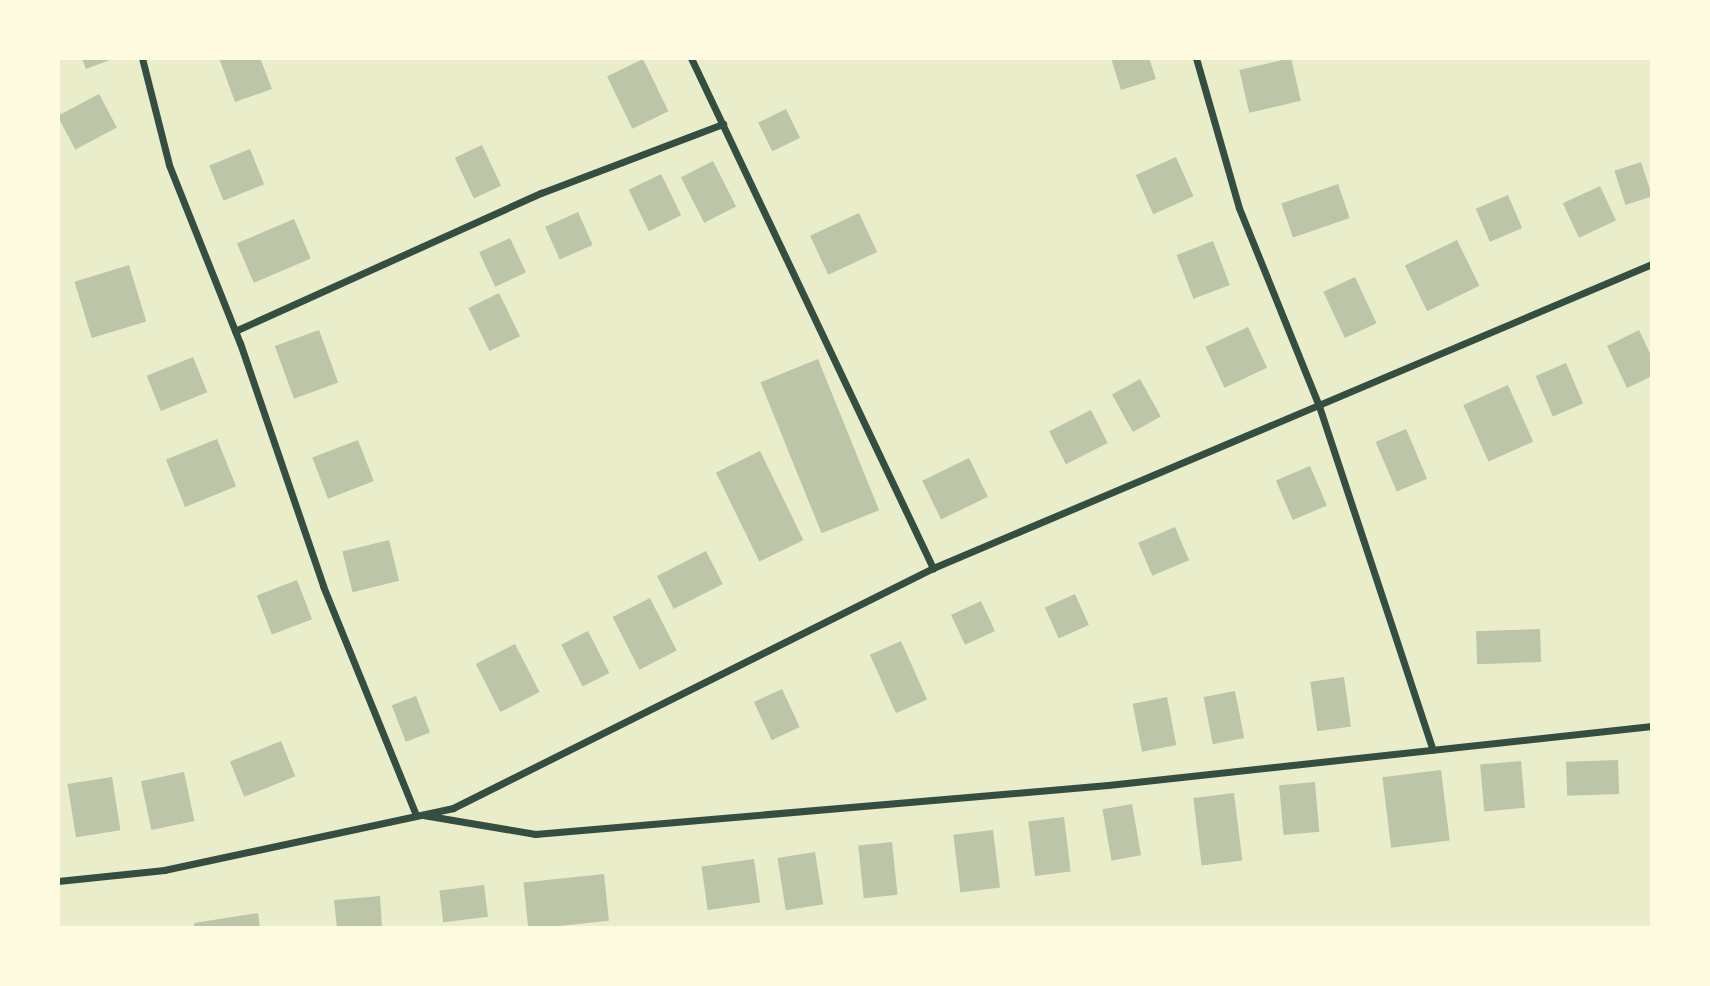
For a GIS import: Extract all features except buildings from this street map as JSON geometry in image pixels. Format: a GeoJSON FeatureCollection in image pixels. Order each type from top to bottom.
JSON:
{"type":"FeatureCollection","features":[{"type":"Feature","properties":{"kind":"street"},"geometry":{"type":"LineString","coordinates":[[142,58],[169,165],[235,331],[323,586],[415,813]]}},
{"type":"Feature","properties":{"kind":"street"},"geometry":{"type":"LineString","coordinates":[[691,58],[933,568]]}},
{"type":"Feature","properties":{"kind":"street"},"geometry":{"type":"LineString","coordinates":[[1196,58],[1239,208],[1319,406],[1433,750]]}},
{"type":"Feature","properties":{"kind":"street"},"geometry":{"type":"LineString","coordinates":[[235,331],[541,193],[723,124]]}},
{"type":"Feature","properties":{"kind":"street"},"geometry":{"type":"LineString","coordinates":[[58,881],[164,870],[415,813],[453,808],[933,568],[1652,264]]}},
{"type":"Feature","properties":{"kind":"street"},"geometry":{"type":"LineString","coordinates":[[415,813],[535,834],[1433,750],[1652,726]]}}]}
